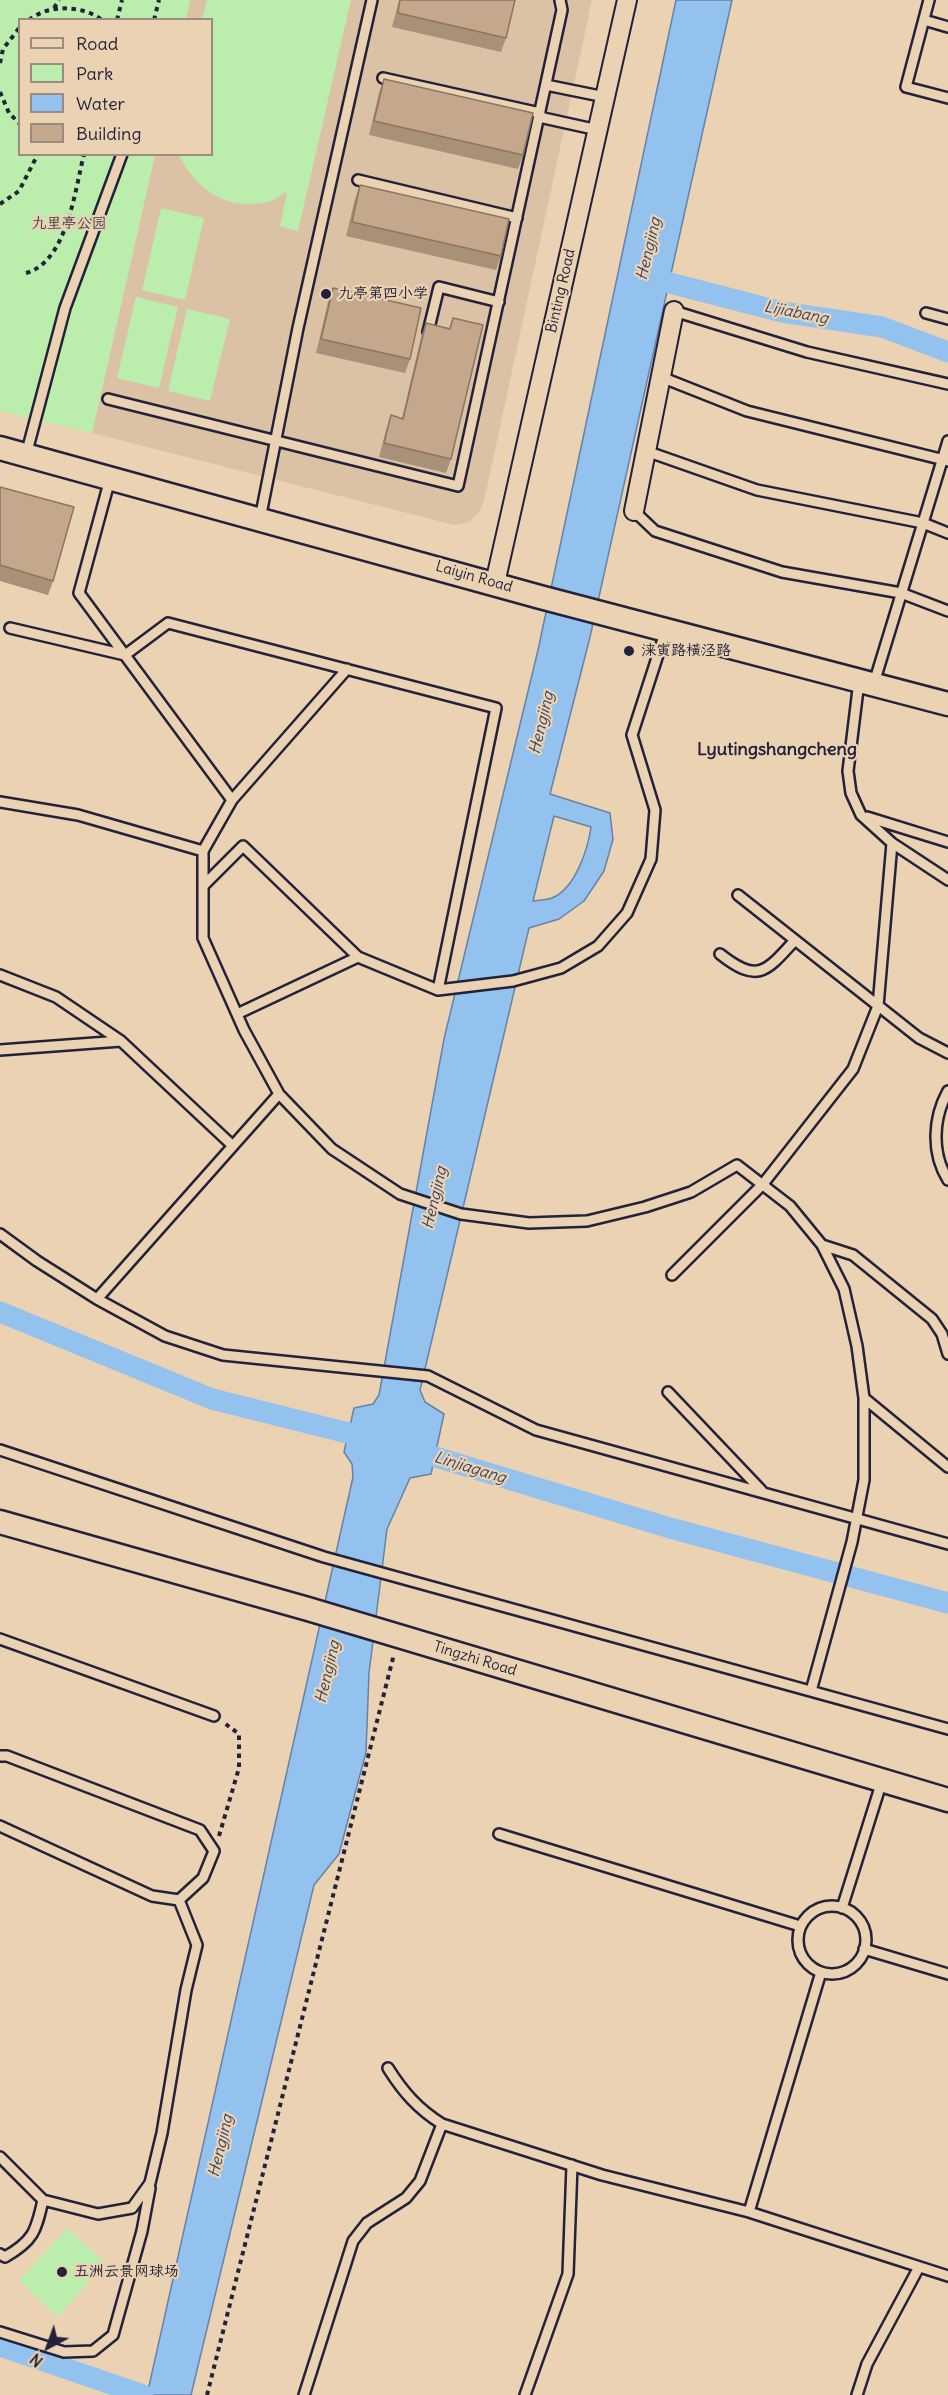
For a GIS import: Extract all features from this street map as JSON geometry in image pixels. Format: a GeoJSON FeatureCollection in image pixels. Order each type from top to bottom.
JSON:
{"type":"FeatureCollection","features":[{"type":"Feature","properties":{"kind":"street","name":"Binting Road"},"geometry":{"type":"LineString","coordinates":[[495,583],[627,0]]}},
{"type":"Feature","properties":{"kind":"street"},"geometry":{"type":"LineString","coordinates":[[634,511],[674,311]]}},
{"type":"Feature","properties":{"kind":"street","name":"Laiyin Road"},"geometry":{"type":"LineString","coordinates":[[0,448],[540,597],[948,704]]}},
{"type":"Feature","properties":{"kind":"street","name":"Tingzhi Road"},"geometry":{"type":"LineString","coordinates":[[0,1522],[308,1609],[948,1800]]}},
{"type":"Feature","properties":{"kind":"lane"},"geometry":{"type":"LineString","coordinates":[[260,519],[298,328],[372,0]]}},
{"type":"Feature","properties":{"kind":"lane"},"geometry":{"type":"LineString","coordinates":[[108,399],[458,486],[562,10],[560,0]]}},
{"type":"Feature","properties":{"kind":"lane"},"geometry":{"type":"LineString","coordinates":[[929,0],[906,87],[948,98]]}},
{"type":"Feature","properties":{"kind":"lane"},"geometry":{"type":"LineString","coordinates":[[924,20],[948,27]]}},
{"type":"Feature","properties":{"kind":"lane"},"geometry":{"type":"LineString","coordinates":[[383,78],[598,130]]}},
{"type":"Feature","properties":{"kind":"lane"},"geometry":{"type":"LineString","coordinates":[[546,85],[605,97]]}},
{"type":"Feature","properties":{"kind":"lane"},"geometry":{"type":"LineString","coordinates":[[27,455],[65,308],[121,156]]}},
{"type":"Feature","properties":{"kind":"lane"},"geometry":{"type":"LineString","coordinates":[[358,180],[517,218]]}},
{"type":"Feature","properties":{"kind":"lane"},"geometry":{"type":"LineString","coordinates":[[428,332],[439,287],[499,302]]}},
{"type":"Feature","properties":{"kind":"lane"},"geometry":{"type":"LineString","coordinates":[[674,311],[807,352],[948,384]]}},
{"type":"Feature","properties":{"kind":"lane"},"geometry":{"type":"LineString","coordinates":[[926,313],[948,320]]}},
{"type":"Feature","properties":{"kind":"lane"},"geometry":{"type":"LineString","coordinates":[[660,377],[747,411],[945,460]]}},
{"type":"Feature","properties":{"kind":"lane"},"geometry":{"type":"LineString","coordinates":[[948,441],[945,460],[901,593],[866,683],[848,771],[851,793],[861,815],[892,843],[948,880]]}},
{"type":"Feature","properties":{"kind":"lane"},"geometry":{"type":"LineString","coordinates":[[646,451],[757,490],[923,523],[948,533]]}},
{"type":"Feature","properties":{"kind":"lane"},"geometry":{"type":"LineString","coordinates":[[110,478],[79,593],[232,800]]}},
{"type":"Feature","properties":{"kind":"lane"},"geometry":{"type":"LineString","coordinates":[[634,511],[656,531],[782,572],[901,593],[948,612]]}},
{"type":"Feature","properties":{"kind":"lane"},"geometry":{"type":"LineString","coordinates":[[10,628],[125,655],[168,623],[496,708],[438,990]]}},
{"type":"Feature","properties":{"kind":"lane"},"geometry":{"type":"LineString","coordinates":[[204,886],[243,846],[358,957],[438,990],[513,981],[561,968],[598,946],[627,913],[651,859],[655,810],[632,735],[666,630]]}},
{"type":"Feature","properties":{"kind":"lane"},"geometry":{"type":"LineString","coordinates":[[347,669],[232,800],[203,851],[203,938],[237,1014],[279,1094],[332,1149],[400,1194],[461,1214],[529,1223],[587,1221],[645,1207],[691,1192],[737,1165],[790,1206],[822,1245],[844,1289],[857,1346],[864,1398],[864,1480],[852,1542],[811,1692]]}},
{"type":"Feature","properties":{"kind":"lane"},"geometry":{"type":"LineString","coordinates":[[0,802],[78,815],[203,851]]}},
{"type":"Feature","properties":{"kind":"lane"},"geometry":{"type":"LineString","coordinates":[[861,815],[948,842]]}},
{"type":"Feature","properties":{"kind":"lane"},"geometry":{"type":"LineString","coordinates":[[672,1275],[763,1184],[853,1069],[878,1006],[892,843]]}},
{"type":"Feature","properties":{"kind":"lane"},"geometry":{"type":"LineString","coordinates":[[738,895],[919,1038],[948,1053]]}},
{"type":"Feature","properties":{"kind":"lane"},"geometry":{"type":"LineString","coordinates":[[720,954],[748,972],[763,971],[776,961],[795,940]]}},
{"type":"Feature","properties":{"kind":"lane"},"geometry":{"type":"LineString","coordinates":[[237,1014],[358,957]]}},
{"type":"Feature","properties":{"kind":"lane"},"geometry":{"type":"LineString","coordinates":[[0,975],[56,997],[121,1041],[233,1146]]}},
{"type":"Feature","properties":{"kind":"lane"},"geometry":{"type":"LineString","coordinates":[[0,1050],[121,1041]]}},
{"type":"Feature","properties":{"kind":"lane"},"geometry":{"type":"LineString","coordinates":[[948,1091],[936,1122],[937,1149],[948,1179]]}},
{"type":"Feature","properties":{"kind":"lane"},"geometry":{"type":"LineString","coordinates":[[98,1299],[279,1094]]}},
{"type":"Feature","properties":{"kind":"lane"},"geometry":{"type":"LineString","coordinates":[[0,1234],[37,1261],[98,1299],[165,1336],[223,1355],[428,1376],[536,1430],[948,1544]]}},
{"type":"Feature","properties":{"kind":"lane"},"geometry":{"type":"LineString","coordinates":[[822,1245],[853,1255],[932,1319],[942,1334],[948,1354]]}},
{"type":"Feature","properties":{"kind":"lane"},"geometry":{"type":"LineString","coordinates":[[668,1392],[764,1493]]}},
{"type":"Feature","properties":{"kind":"lane"},"geometry":{"type":"LineString","coordinates":[[864,1398],[948,1467]]}},
{"type":"Feature","properties":{"kind":"lane"},"geometry":{"type":"LineString","coordinates":[[0,1450],[324,1557],[948,1730]]}},
{"type":"Feature","properties":{"kind":"lane"},"geometry":{"type":"LineString","coordinates":[[0,1639],[214,1716]]}},
{"type":"Feature","properties":{"kind":"lane"},"geometry":{"type":"LineString","coordinates":[[0,1756],[7,1756],[200,1830],[214,1851],[203,1878],[179,1900]]}},
{"type":"Feature","properties":{"kind":"lane"},"geometry":{"type":"LineString","coordinates":[[843,1908],[882,1780]]}},
{"type":"Feature","properties":{"kind":"lane"},"geometry":{"type":"LineString","coordinates":[[0,1826],[152,1896],[179,1900]]}},
{"type":"Feature","properties":{"kind":"lane"},"geometry":{"type":"LineString","coordinates":[[499,1834],[800,1926]]}},
{"type":"Feature","properties":{"kind":"lane"},"geometry":{"type":"LineString","coordinates":[[0,2332],[64,2352],[93,2351],[112,2336],[142,2231],[162,2133],[186,1990],[197,1945],[179,1900]]}},
{"type":"Feature","properties":{"kind":"lane"},"geometry":{"type":"LineString","coordinates":[[832,1906],[843,1908],[852,1912],[864,1929],[864,1949],[860,1959],[843,1972],[832,1974],[821,1972],[811,1967],[803,1959],[798,1937],[800,1926],[813,1911],[832,1906]]}},
{"type":"Feature","properties":{"kind":"lane"},"geometry":{"type":"LineString","coordinates":[[864,1949],[948,1974]]}},
{"type":"Feature","properties":{"kind":"lane"},"geometry":{"type":"LineString","coordinates":[[749,2212],[821,1972]]}},
{"type":"Feature","properties":{"kind":"lane"},"geometry":{"type":"LineString","coordinates":[[388,2068],[405,2095],[423,2113],[442,2124],[572,2165],[749,2212],[948,2276]]}},
{"type":"Feature","properties":{"kind":"lane"},"geometry":{"type":"LineString","coordinates":[[304,2395],[353,2241],[367,2223],[406,2198],[420,2181],[442,2124]]}},
{"type":"Feature","properties":{"kind":"lane"},"geometry":{"type":"LineString","coordinates":[[0,2157],[43,2200],[98,2214],[132,2208],[150,2183]]}},
{"type":"Feature","properties":{"kind":"lane"},"geometry":{"type":"LineString","coordinates":[[525,2395],[568,2274],[572,2165]]}},
{"type":"Feature","properties":{"kind":"lane"},"geometry":{"type":"LineString","coordinates":[[0,2254],[5,2257],[25,2245],[38,2223],[43,2200]]}},
{"type":"Feature","properties":{"kind":"lane"},"geometry":{"type":"LineString","coordinates":[[857,2395],[867,2364],[920,2267]]}},
{"type":"Feature","properties":{"kind":"path"},"geometry":{"type":"LineString","coordinates":[[53,9],[59,0]]}},
{"type":"Feature","properties":{"kind":"path"},"geometry":{"type":"LineString","coordinates":[[118,18],[122,0]]}},
{"type":"Feature","properties":{"kind":"path"},"geometry":{"type":"LineString","coordinates":[[154,18],[159,0]]}},
{"type":"Feature","properties":{"kind":"path"},"geometry":{"type":"LineString","coordinates":[[33,18],[53,9],[75,9],[100,18]]}},
{"type":"Feature","properties":{"kind":"path"},"geometry":{"type":"LineString","coordinates":[[0,63],[3,49],[18,30]]}},
{"type":"Feature","properties":{"kind":"path"},"geometry":{"type":"LineString","coordinates":[[0,92],[9,113],[18,122]]}},
{"type":"Feature","properties":{"kind":"path"},"geometry":{"type":"LineString","coordinates":[[0,204],[19,191],[37,156]]}},
{"type":"Feature","properties":{"kind":"path"},"geometry":{"type":"LineString","coordinates":[[26,273],[34,271],[42,264],[62,237],[83,156]]}},
{"type":"Feature","properties":{"kind":"path"},"geometry":{"type":"LineString","coordinates":[[207,2395],[399,1636]]}},
{"type":"Feature","properties":{"kind":"path"},"geometry":{"type":"LineString","coordinates":[[214,1716],[239,1734],[239,1768],[214,1851]]}},
{"type":"Feature","properties":{"kind":"shaded area","name":"九亭第四小学"},"geometry":{"type":"Polygon","coordinates":[[[190,0],[592,0],[484,501],[479,512],[469,522],[454,525],[92,433],[155,156],[213,156],[213,18],[186,18],[190,0]]]}},
{"type":"Feature","properties":{"kind":"green space","name":"九里亭公园"},"geometry":{"type":"Polygon","coordinates":[[[0,0],[190,0],[186,18],[18,18],[18,156],[155,156],[92,433],[0,411],[0,0]]]}},
{"type":"Feature","properties":{"kind":"green space"},"geometry":{"type":"Polygon","coordinates":[[[207,0],[351,0],[298,231],[280,226],[287,192],[269,201],[252,204],[238,204],[226,200],[203,187],[180,156],[213,156],[213,18],[202,18],[207,0]]]}},
{"type":"Feature","properties":{"kind":"green space"},"geometry":{"type":"Polygon","coordinates":[[[161,208],[204,218],[185,300],[142,290],[161,208]]]}},
{"type":"Feature","properties":{"kind":"green space"},"geometry":{"type":"Polygon","coordinates":[[[136,297],[178,307],[159,388],[117,378],[136,297]]]}},
{"type":"Feature","properties":{"kind":"green space"},"geometry":{"type":"Polygon","coordinates":[[[187,309],[230,319],[210,401],[168,391],[187,309]]]}},
{"type":"Feature","properties":{"kind":"green space","name":"五洲云景网球场"},"geometry":{"type":"Polygon","coordinates":[[[67,2228],[105,2263],[58,2317],[19,2281],[67,2228]]]}},
{"type":"Feature","properties":{"kind":"water","name":"Hengjing"},"geometry":{"type":"Polygon","coordinates":[[[676,0],[732,0],[590,637],[550,794],[610,813],[613,839],[604,871],[584,901],[559,919],[529,928],[420,1390],[425,1402],[444,1414],[431,1474],[410,1478],[387,1529],[369,1673],[366,1752],[339,1854],[314,1885],[191,2395],[147,2395],[353,1477],[352,1464],[344,1452],[354,1408],[373,1404],[379,1395],[444,1039],[538,650],[676,0]],[[554,816],[533,901],[552,898],[567,886],[579,867],[591,827],[554,816]]]}},
{"type":"Feature","properties":{"kind":"building"},"geometry":{"type":"Polygon","coordinates":[[[400,0],[515,0],[506,38],[398,13],[400,0]]]}},
{"type":"Feature","properties":{"kind":"building"},"geometry":{"type":"Polygon","coordinates":[[[384,79],[533,113],[523,155],[374,121],[384,79]]]}},
{"type":"Feature","properties":{"kind":"building"},"geometry":{"type":"Polygon","coordinates":[[[360,185],[509,219],[501,256],[352,222],[360,185]]]}},
{"type":"Feature","properties":{"kind":"building"},"geometry":{"type":"Polygon","coordinates":[[[333,288],[421,308],[410,359],[321,339],[333,288]]]}},
{"type":"Feature","properties":{"kind":"building"},"geometry":{"type":"Polygon","coordinates":[[[453,318],[483,325],[451,459],[384,443],[391,415],[403,419],[426,323],[450,329],[453,318]]]}},
{"type":"Feature","properties":{"kind":"building"},"geometry":{"type":"Polygon","coordinates":[[[0,487],[74,507],[53,581],[0,565],[0,487]]]}},
{"type":"Feature","properties":{"kind":"waterway","name":"Lijiabang"},"geometry":{"type":"LineString","coordinates":[[643,276],[782,312],[882,327],[948,352]]}},
{"type":"Feature","properties":{"kind":"waterway","name":"Linjiagang"},"geometry":{"type":"LineString","coordinates":[[0,1312],[212,1399],[376,1440]]}},
{"type":"Feature","properties":{"kind":"waterway","name":"Linjiagang"},"geometry":{"type":"LineString","coordinates":[[409,1449],[670,1528],[948,1603]]}},
{"type":"Feature","properties":{"kind":"waterway"},"geometry":{"type":"LineString","coordinates":[[0,2346],[143,2395]]}},
{"type":"Feature","properties":{"kind":"place","name":"九亭第四小学"},"geometry":{"type":"Point","coordinates":[326,294]}},
{"type":"Feature","properties":{"kind":"place","name":"涞寅路横泾路"},"geometry":{"type":"Point","coordinates":[629,651]}},
{"type":"Feature","properties":{"kind":"place","name":"五洲云景网球场"},"geometry":{"type":"Point","coordinates":[62,2272]}},
{"type":"Feature","properties":{"kind":"district","name":"Lyutingshangcheng"},"geometry":{"type":"Point","coordinates":[777,750]}}]}
